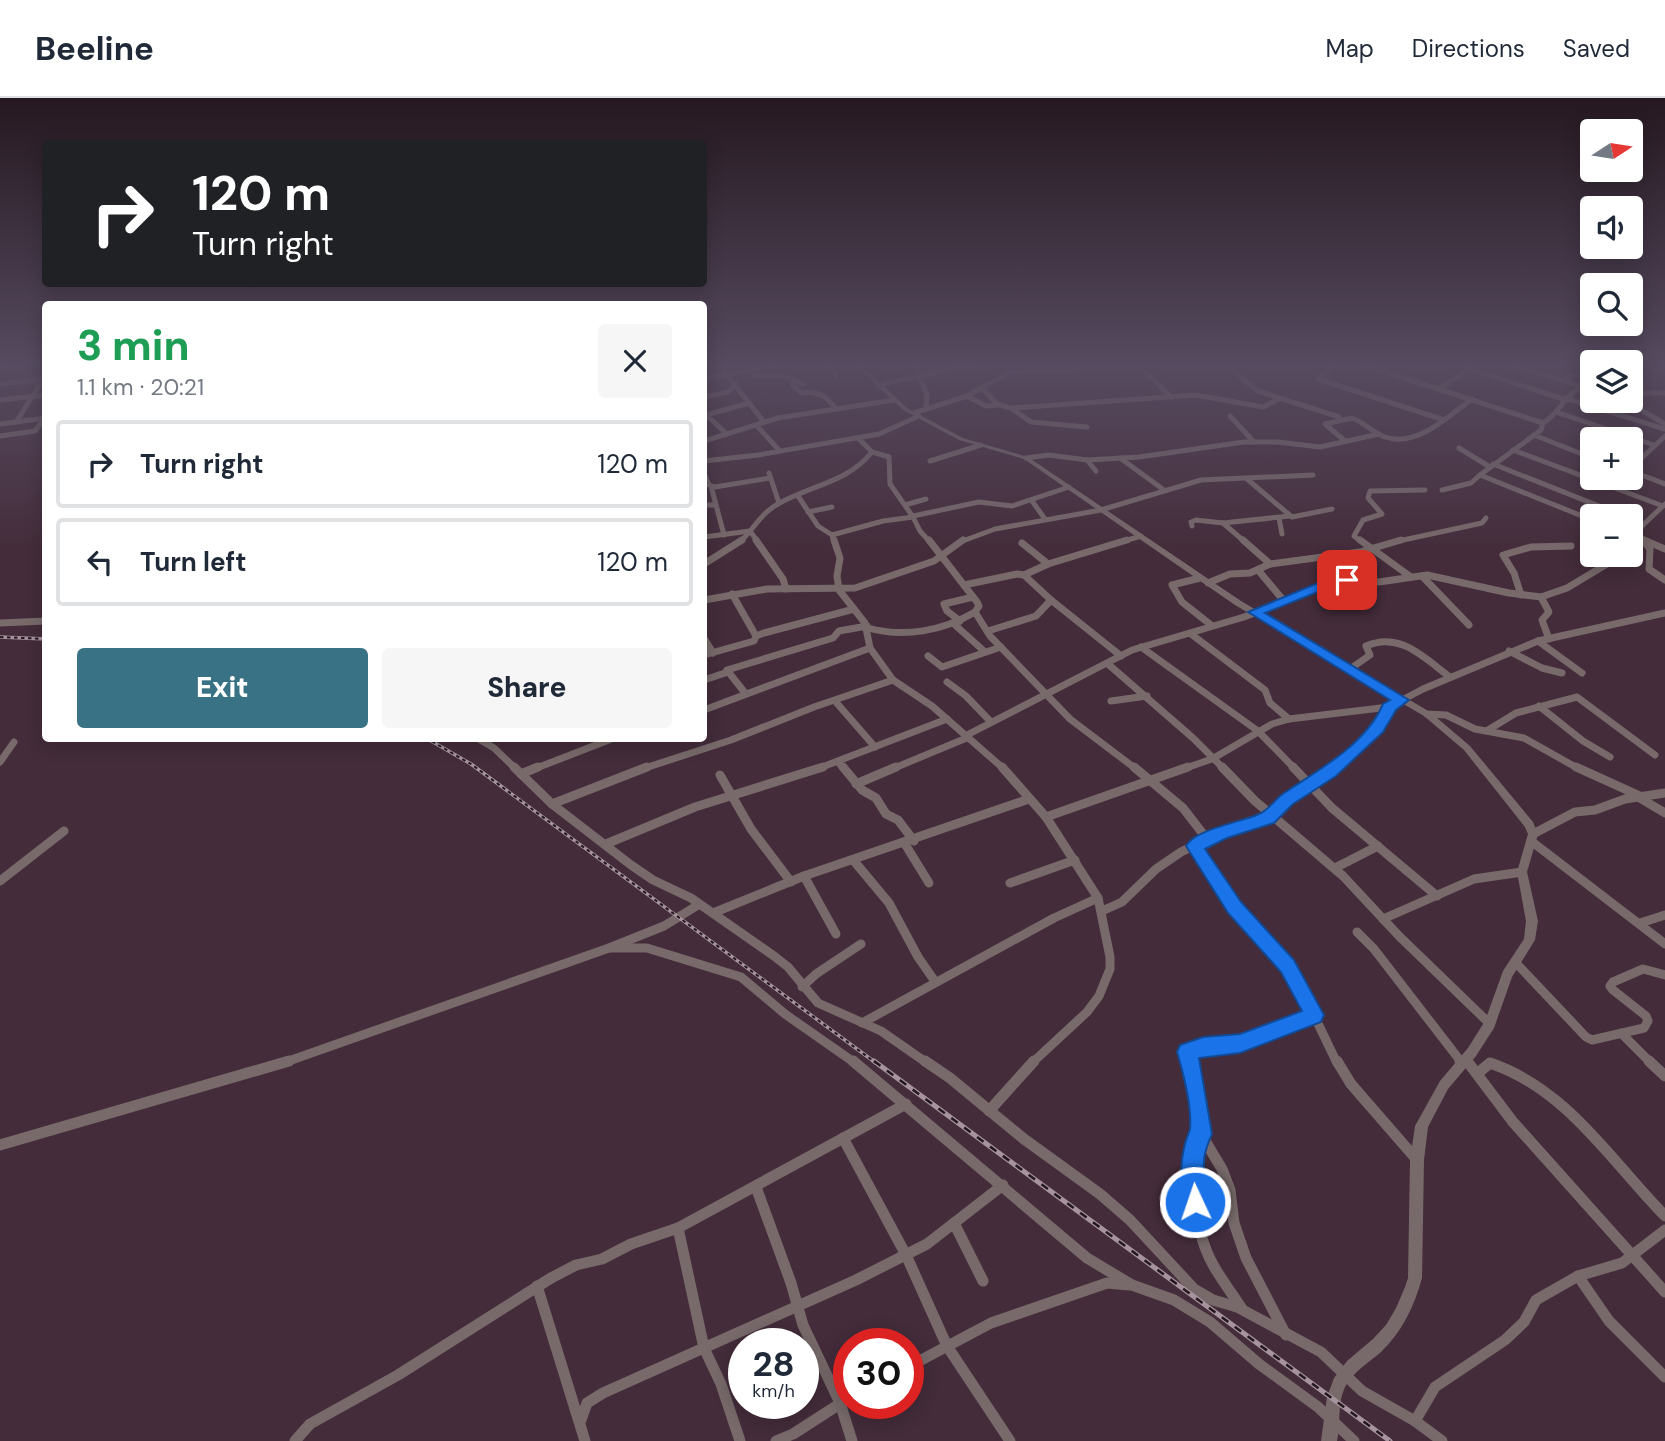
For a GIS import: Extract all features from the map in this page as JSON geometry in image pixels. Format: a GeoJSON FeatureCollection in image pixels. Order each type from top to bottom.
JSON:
{"type":"FeatureCollection","features":[{"type":"Feature","properties":{"kind":"street"},"geometry":{"type":"LineString","coordinates":[[0,436],[35,431],[38,428]]}},
{"type":"Feature","properties":{"kind":"street"},"geometry":{"type":"LineString","coordinates":[[720,428],[727,434]]}},
{"type":"Feature","properties":{"kind":"street"},"geometry":{"type":"LineString","coordinates":[[707,440],[751,428]]}},
{"type":"Feature","properties":{"kind":"street"},"geometry":{"type":"LineString","coordinates":[[759,428],[779,450]]}},
{"type":"Feature","properties":{"kind":"street"},"geometry":{"type":"LineString","coordinates":[[707,461],[858,438],[887,432],[894,428]]}},
{"type":"Feature","properties":{"kind":"street"},"geometry":{"type":"LineString","coordinates":[[941,428],[950,434],[1026,458],[1254,612],[1427,714],[1467,748],[1525,817],[1532,837],[1665,944]]}},
{"type":"Feature","properties":{"kind":"street"},"geometry":{"type":"LineString","coordinates":[[1241,428],[1254,442]]}},
{"type":"Feature","properties":{"kind":"street"},"geometry":{"type":"LineString","coordinates":[[1328,428],[1345,441]]}},
{"type":"Feature","properties":{"kind":"street"},"geometry":{"type":"LineString","coordinates":[[1369,428],[1388,438],[1414,438],[1429,428]]}},
{"type":"Feature","properties":{"kind":"street"},"geometry":{"type":"LineString","coordinates":[[1442,490],[1471,483],[1543,428]]}},
{"type":"Feature","properties":{"kind":"street"},"geometry":{"type":"LineString","coordinates":[[1603,428],[1654,445]]}},
{"type":"Feature","properties":{"kind":"street"},"geometry":{"type":"LineString","coordinates":[[1026,458],[1049,455],[1087,460],[1121,458],[1254,442],[1320,447],[1379,434]]}},
{"type":"Feature","properties":{"kind":"street"},"geometry":{"type":"LineString","coordinates":[[1534,435],[1580,453]]}},
{"type":"Feature","properties":{"kind":"street"},"geometry":{"type":"LineString","coordinates":[[1643,456],[1665,436]]}},
{"type":"Feature","properties":{"kind":"street"},"geometry":{"type":"LineString","coordinates":[[707,679],[832,638],[839,631],[867,627],[895,634],[957,622],[975,612],[979,606],[920,531],[890,484],[889,457],[872,452],[858,438]]}},
{"type":"Feature","properties":{"kind":"street"},"geometry":{"type":"LineString","coordinates":[[930,461],[981,445]]}},
{"type":"Feature","properties":{"kind":"street"},"geometry":{"type":"LineString","coordinates":[[1459,448],[1492,466],[1592,504]]}},
{"type":"Feature","properties":{"kind":"street"},"geometry":{"type":"LineString","coordinates":[[1513,450],[1664,505],[1643,525]]}},
{"type":"Feature","properties":{"kind":"street"},"geometry":{"type":"LineString","coordinates":[[707,562],[736,546],[768,510],[839,478],[858,467],[872,452]]}},
{"type":"Feature","properties":{"kind":"street"},"geometry":{"type":"LineString","coordinates":[[1121,458],[1164,490]]}},
{"type":"Feature","properties":{"kind":"street"},"geometry":{"type":"LineString","coordinates":[[1087,460],[1096,471]]}},
{"type":"Feature","properties":{"kind":"street"},"geometry":{"type":"LineString","coordinates":[[1643,474],[1665,484]]}},
{"type":"Feature","properties":{"kind":"street"},"geometry":{"type":"LineString","coordinates":[[707,599],[786,589],[855,589],[934,561],[967,537],[982,532],[1101,510],[1201,480],[1313,475]]}},
{"type":"Feature","properties":{"kind":"street"},"geometry":{"type":"LineString","coordinates":[[1480,475],[1580,515]]}},
{"type":"Feature","properties":{"kind":"street"},"geometry":{"type":"LineString","coordinates":[[711,486],[724,487],[769,476],[779,503]]}},
{"type":"Feature","properties":{"kind":"street"},"geometry":{"type":"LineString","coordinates":[[707,479],[724,535]]}},
{"type":"Feature","properties":{"kind":"street"},"geometry":{"type":"LineString","coordinates":[[1247,480],[1290,516]]}},
{"type":"Feature","properties":{"kind":"street"},"geometry":{"type":"LineString","coordinates":[[832,535],[873,526],[881,521],[913,517],[979,502],[1012,506],[1069,487]]}},
{"type":"Feature","properties":{"kind":"street"},"geometry":{"type":"LineString","coordinates":[[1411,578],[1354,536],[1363,520],[1382,514],[1368,498],[1370,491],[1425,490]]}},
{"type":"Feature","properties":{"kind":"street"},"geometry":{"type":"LineString","coordinates":[[799,496],[818,526],[832,535],[840,558],[836,576],[839,590],[867,627],[870,648],[893,680],[947,719],[1006,771],[1046,817],[1098,898],[1110,969],[1099,996],[1087,1012],[1025,1069],[989,1111]]}},
{"type":"Feature","properties":{"kind":"street"},"geometry":{"type":"LineString","coordinates":[[905,505],[926,499]]}},
{"type":"Feature","properties":{"kind":"street"},"geometry":{"type":"LineString","coordinates":[[1032,501],[1045,519]]}},
{"type":"Feature","properties":{"kind":"street"},"geometry":{"type":"LineString","coordinates":[[707,505],[715,505]]}},
{"type":"Feature","properties":{"kind":"street"},"geometry":{"type":"LineString","coordinates":[[808,512],[832,507]]}},
{"type":"Feature","properties":{"kind":"street"},"geometry":{"type":"LineString","coordinates":[[1192,526],[1191,522],[1196,520],[1223,523],[1297,517],[1332,509]]}},
{"type":"Feature","properties":{"kind":"street"},"geometry":{"type":"LineString","coordinates":[[1211,625],[1182,602],[1172,585],[1258,570],[1270,564],[1321,559],[1372,549],[1482,523],[1486,517]]}},
{"type":"Feature","properties":{"kind":"street"},"geometry":{"type":"LineString","coordinates":[[1279,518],[1282,534]]}},
{"type":"Feature","properties":{"kind":"street"},"geometry":{"type":"LineString","coordinates":[[1223,523],[1270,564]]}},
{"type":"Feature","properties":{"kind":"street"},"geometry":{"type":"LineString","coordinates":[[707,537],[750,531]]}},
{"type":"Feature","properties":{"kind":"street"},"geometry":{"type":"LineString","coordinates":[[750,531],[783,579],[786,589]]}},
{"type":"Feature","properties":{"kind":"street"},"geometry":{"type":"LineString","coordinates":[[964,586],[1017,574],[1024,575],[1048,564],[1141,536]]}},
{"type":"Feature","properties":{"kind":"street"},"geometry":{"type":"LineString","coordinates":[[1643,540],[1665,548]]}},
{"type":"Feature","properties":{"kind":"street"},"geometry":{"type":"LineString","coordinates":[[1643,540],[1650,550],[1649,569],[1665,580]]}},
{"type":"Feature","properties":{"kind":"street"},"geometry":{"type":"LineString","coordinates":[[1022,543],[1048,564]]}},
{"type":"Feature","properties":{"kind":"street"},"geometry":{"type":"LineString","coordinates":[[1521,595],[1514,573],[1503,555],[1531,547],[1571,546]]}},
{"type":"Feature","properties":{"kind":"street"},"geometry":{"type":"LineString","coordinates":[[856,783],[968,736],[990,721],[1121,656],[1192,634],[1327,584],[1347,580],[1379,582],[1441,576],[1521,595],[1541,597],[1567,588],[1606,567]]}},
{"type":"Feature","properties":{"kind":"street"},"geometry":{"type":"LineString","coordinates":[[1258,570],[1284,601]]}},
{"type":"Feature","properties":{"kind":"street"},"geometry":{"type":"LineString","coordinates":[[1024,575],[1121,656]]}},
{"type":"Feature","properties":{"kind":"street"},"geometry":{"type":"LineString","coordinates":[[1422,576],[1469,625]]}},
{"type":"Feature","properties":{"kind":"street"},"geometry":{"type":"LineString","coordinates":[[707,654],[754,642],[756,636],[732,594]]}},
{"type":"Feature","properties":{"kind":"street"},"geometry":{"type":"LineString","coordinates":[[973,597],[944,604],[947,611],[985,652]]}},
{"type":"Feature","properties":{"kind":"street"},"geometry":{"type":"LineString","coordinates":[[1541,597],[1549,608],[1542,620],[1549,639]]}},
{"type":"Feature","properties":{"kind":"street"},"geometry":{"type":"LineString","coordinates":[[988,631],[1037,616],[1051,600]]}},
{"type":"Feature","properties":{"kind":"street"},"geometry":{"type":"LineString","coordinates":[[756,636],[854,609]]}},
{"type":"Feature","properties":{"kind":"street"},"geometry":{"type":"LineString","coordinates":[[975,612],[978,623],[1044,694],[1090,737],[1154,780],[1193,817],[1207,839]]}},
{"type":"Feature","properties":{"kind":"street"},"geometry":{"type":"LineString","coordinates":[[1046,817],[1212,759],[1258,731],[1289,719],[1388,707],[1509,651],[1538,641],[1665,613]]}},
{"type":"Feature","properties":{"kind":"street"},"geometry":{"type":"LineString","coordinates":[[0,623],[42,621]]}},
{"type":"Feature","properties":{"kind":"street"},"geometry":{"type":"LineString","coordinates":[[1192,634],[1265,690],[1270,704],[1289,719]]}},
{"type":"Feature","properties":{"kind":"street"},"geometry":{"type":"LineString","coordinates":[[1350,669],[1370,655],[1366,646],[1368,644],[1387,639],[1412,650],[1450,677]]}},
{"type":"Feature","properties":{"kind":"street"},"geometry":{"type":"LineString","coordinates":[[1538,641],[1582,673]]}},
{"type":"Feature","properties":{"kind":"street"},"geometry":{"type":"LineString","coordinates":[[707,643],[713,653]]}},
{"type":"Feature","properties":{"kind":"street"},"geometry":{"type":"LineString","coordinates":[[928,656],[942,667],[1001,647]]}},
{"type":"Feature","properties":{"kind":"street"},"geometry":{"type":"LineString","coordinates":[[707,709],[870,648]]}},
{"type":"Feature","properties":{"kind":"street"},"geometry":{"type":"LineString","coordinates":[[1141,648],[1258,731],[1332,808],[1437,897]]}},
{"type":"Feature","properties":{"kind":"street"},"geometry":{"type":"LineString","coordinates":[[1509,651],[1542,668],[1562,673]]}},
{"type":"Feature","properties":{"kind":"street"},"geometry":{"type":"LineString","coordinates":[[1108,664],[1147,696],[1212,759],[1335,869],[1490,1024]]}},
{"type":"Feature","properties":{"kind":"street"},"geometry":{"type":"LineString","coordinates":[[728,672],[745,693]]}},
{"type":"Feature","properties":{"kind":"street"},"geometry":{"type":"LineString","coordinates":[[552,804],[893,680]]}},
{"type":"Feature","properties":{"kind":"street"},"geometry":{"type":"LineString","coordinates":[[947,682],[966,696],[990,721]]}},
{"type":"Feature","properties":{"kind":"street"},"geometry":{"type":"LineString","coordinates":[[1111,701],[1147,696]]}},
{"type":"Feature","properties":{"kind":"street"},"geometry":{"type":"LineString","coordinates":[[1488,730],[1510,715],[1580,697],[1655,755]]}},
{"type":"Feature","properties":{"kind":"street"},"geometry":{"type":"LineString","coordinates":[[835,701],[848,719],[862,728],[875,747]]}},
{"type":"Feature","properties":{"kind":"street"},"geometry":{"type":"LineString","coordinates":[[1539,706],[1583,741],[1610,757]]}},
{"type":"Feature","properties":{"kind":"street"},"geometry":{"type":"LineString","coordinates":[[1102,911],[1122,902],[1156,869],[1181,852],[1207,839],[1273,815],[1287,800],[1311,786],[1378,728],[1389,712],[1388,707]]}},
{"type":"Feature","properties":{"kind":"street"},"geometry":{"type":"LineString","coordinates":[[1427,714],[1446,715],[1475,729],[1530,740],[1582,771],[1639,797],[1665,813]]}},
{"type":"Feature","properties":{"kind":"street"},"geometry":{"type":"LineString","coordinates":[[606,844],[649,825],[838,762],[947,719]]}},
{"type":"Feature","properties":{"kind":"street"},"geometry":{"type":"LineString","coordinates":[[0,762],[13,742]]}},
{"type":"Feature","properties":{"kind":"street"},"geometry":{"type":"LineString","coordinates":[[484,742],[494,748],[552,804],[653,880],[691,898],[788,967],[802,987],[831,1012],[881,1031],[950,1078],[989,1111],[1100,1194],[1130,1220],[1194,1289],[1213,1300],[1243,1310],[1321,1352],[1362,1391],[1415,1421],[1442,1441]]}},
{"type":"Feature","properties":{"kind":"street"},"geometry":{"type":"LineString","coordinates":[[522,774],[604,742]]}},
{"type":"Feature","properties":{"kind":"street"},"geometry":{"type":"LineString","coordinates":[[838,762],[856,783],[876,798],[886,814],[898,820],[929,883]]}},
{"type":"Feature","properties":{"kind":"street"},"geometry":{"type":"LineString","coordinates":[[720,775],[751,829],[791,882]]}},
{"type":"Feature","properties":{"kind":"street"},"geometry":{"type":"LineString","coordinates":[[1329,1441],[1335,1422],[1332,1399],[1345,1374],[1380,1343],[1411,1295],[1415,1278],[1417,1160],[1427,1114],[1444,1085],[1490,1024],[1500,991],[1532,932],[1522,872],[1532,837],[1575,812],[1595,810],[1639,797],[1665,793]]}},
{"type":"Feature","properties":{"kind":"street"},"geometry":{"type":"LineString","coordinates":[[713,913],[804,876],[1029,799]]}},
{"type":"Feature","properties":{"kind":"street"},"geometry":{"type":"LineString","coordinates":[[0,881],[64,831]]}},
{"type":"Feature","properties":{"kind":"street"},"geometry":{"type":"LineString","coordinates":[[1194,846],[1234,908],[1293,973],[1340,1068],[1351,1084],[1417,1160]]}},
{"type":"Feature","properties":{"kind":"street"},"geometry":{"type":"LineString","coordinates":[[1335,869],[1378,846]]}},
{"type":"Feature","properties":{"kind":"street"},"geometry":{"type":"LineString","coordinates":[[1010,883],[1075,860]]}},
{"type":"Feature","properties":{"kind":"street"},"geometry":{"type":"LineString","coordinates":[[854,861],[889,903],[913,949],[934,981]]}},
{"type":"Feature","properties":{"kind":"street"},"geometry":{"type":"LineString","coordinates":[[1383,919],[1474,879],[1522,872]]}},
{"type":"Feature","properties":{"kind":"street"},"geometry":{"type":"LineString","coordinates":[[804,876],[836,934]]}},
{"type":"Feature","properties":{"kind":"street"},"geometry":{"type":"LineString","coordinates":[[862,1023],[883,1008],[1018,939],[1046,920],[1073,906],[1098,898]]}},
{"type":"Feature","properties":{"kind":"street"},"geometry":{"type":"LineString","coordinates":[[0,1145],[295,1059],[609,948],[664,926],[698,905]]}},
{"type":"Feature","properties":{"kind":"street"},"geometry":{"type":"LineString","coordinates":[[1640,923],[1665,915]]}},
{"type":"Feature","properties":{"kind":"street"},"geometry":{"type":"LineString","coordinates":[[1357,932],[1374,949],[1463,1061],[1478,1073],[1513,1122],[1665,1292]]}},
{"type":"Feature","properties":{"kind":"street"},"geometry":{"type":"LineString","coordinates":[[802,987],[816,974],[861,944]]}},
{"type":"Feature","properties":{"kind":"street"},"geometry":{"type":"LineString","coordinates":[[609,948],[647,948],[741,977],[785,1014],[836,1048],[906,1104],[1087,1258],[1132,1285],[1174,1300],[1210,1322],[1259,1364],[1335,1422],[1354,1441]]}},
{"type":"Feature","properties":{"kind":"street"},"geometry":{"type":"LineString","coordinates":[[1516,963],[1586,1037],[1600,1040],[1644,1028],[1648,1021],[1613,990],[1613,982],[1643,969],[1665,975]]}},
{"type":"Feature","properties":{"kind":"street"},"geometry":{"type":"LineString","coordinates":[[1286,1335],[1245,1258],[1234,1223],[1230,1190],[1222,1169],[1201,1134],[1193,1071],[1187,1052],[1203,1047],[1240,1044],[1314,1015]]}},
{"type":"Feature","properties":{"kind":"street"},"geometry":{"type":"LineString","coordinates":[[1622,1033],[1665,1076]]}},
{"type":"Feature","properties":{"kind":"street"},"geometry":{"type":"LineString","coordinates":[[1478,1073],[1490,1063],[1506,1067],[1541,1087],[1665,1216]]}},
{"type":"Feature","properties":{"kind":"street"},"geometry":{"type":"LineString","coordinates":[[295,1441],[298,1433],[308,1426],[537,1286],[576,1265],[602,1258],[631,1244],[678,1228],[906,1104]]}},
{"type":"Feature","properties":{"kind":"street"},"geometry":{"type":"LineString","coordinates":[[1201,1134],[1196,1141],[1192,1179],[1205,1248],[1243,1310]]}},
{"type":"Feature","properties":{"kind":"street"},"geometry":{"type":"LineString","coordinates":[[843,1138],[906,1255],[947,1346],[1010,1441]]}},
{"type":"Feature","properties":{"kind":"street"},"geometry":{"type":"LineString","coordinates":[[581,1420],[587,1404],[603,1393],[798,1306],[927,1244],[1003,1185]]}},
{"type":"Feature","properties":{"kind":"street"},"geometry":{"type":"LineString","coordinates":[[756,1187],[813,1351],[833,1383]]}},
{"type":"Feature","properties":{"kind":"street"},"geometry":{"type":"LineString","coordinates":[[954,1223],[983,1281]]}},
{"type":"Feature","properties":{"kind":"street"},"geometry":{"type":"LineString","coordinates":[[678,1228],[704,1348],[721,1384],[740,1441]]}},
{"type":"Feature","properties":{"kind":"street"},"geometry":{"type":"LineString","coordinates":[[1415,1421],[1435,1387],[1505,1340],[1524,1322],[1536,1300],[1578,1276],[1622,1263],[1665,1230]]}},
{"type":"Feature","properties":{"kind":"street"},"geometry":{"type":"LineString","coordinates":[[1578,1276],[1609,1321],[1665,1377]]}},
{"type":"Feature","properties":{"kind":"street"},"geometry":{"type":"LineString","coordinates":[[924,1358],[991,1323],[1107,1283],[1132,1285]]}},
{"type":"Feature","properties":{"kind":"street"},"geometry":{"type":"LineString","coordinates":[[537,1286],[581,1420],[585,1441]]}},
{"type":"Feature","properties":{"kind":"street"},"geometry":{"type":"LineString","coordinates":[[776,1441],[793,1434],[833,1408]]}},
{"type":"Feature","properties":{"kind":"street"},"geometry":{"type":"LineString","coordinates":[[848,1419],[852,1441]]}},
{"type":"Feature","properties":{"kind":"railway"},"geometry":{"type":"LineString","coordinates":[[0,637],[42,639]]}},
{"type":"Feature","properties":{"kind":"railway"},"geometry":{"type":"LineString","coordinates":[[433,742],[471,764],[876,1063]]}},
{"type":"Feature","properties":{"kind":"railway"},"geometry":{"type":"LineString","coordinates":[[874,1061],[1390,1441]]}},
{"type":"Feature","properties":{"kind":"route"},"geometry":{"type":"LineString","coordinates":[[1195,1202],[1193,1162],[1196,1141],[1201,1134],[1193,1071],[1187,1052],[1203,1047],[1240,1044],[1314,1015],[1288,966],[1234,908],[1194,846],[1273,815],[1287,800],[1331,772],[1378,728],[1389,712],[1388,707],[1401,700],[1254,612],[1327,584],[1347,580]]}}]}
